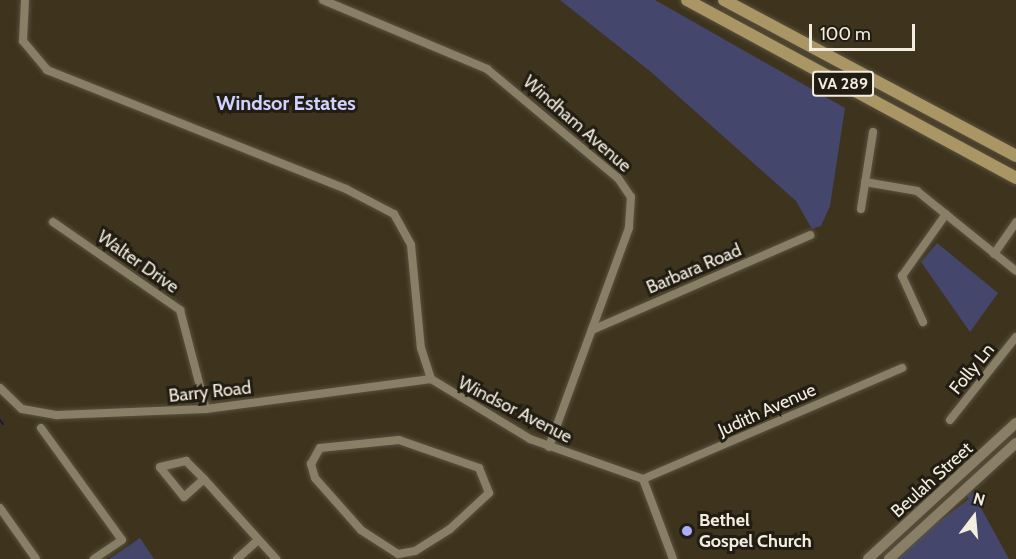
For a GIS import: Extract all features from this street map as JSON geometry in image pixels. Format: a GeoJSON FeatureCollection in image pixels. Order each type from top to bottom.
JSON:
{"type":"FeatureCollection","features":[{"type":"Feature","properties":{"kind":"main road","name":"VA 289"},"geometry":{"type":"LineString","coordinates":[[687,0],[1016,178]]}},
{"type":"Feature","properties":{"kind":"main road","name":"VA 289"},"geometry":{"type":"LineString","coordinates":[[724,0],[1016,156]]}},
{"type":"Feature","properties":{"kind":"main road","name":"Beulah Street"},"geometry":{"type":"LineString","coordinates":[[868,559],[1016,423]]}},
{"type":"Feature","properties":{"kind":"main road","name":"Beulah Street"},"geometry":{"type":"LineString","coordinates":[[889,559],[1016,443]]}},
{"type":"Feature","properties":{"kind":"street"},"geometry":{"type":"LineString","coordinates":[[25,0],[23,41],[47,70],[394,214],[411,245],[421,348],[431,380]]}},
{"type":"Feature","properties":{"kind":"street","name":"Windham Avenue"},"geometry":{"type":"LineString","coordinates":[[323,0],[487,69],[626,187],[632,219],[549,447]]}},
{"type":"Feature","properties":{"kind":"street"},"geometry":{"type":"LineString","coordinates":[[861,209],[873,132]]}},
{"type":"Feature","properties":{"kind":"street"},"geometry":{"type":"LineString","coordinates":[[865,182],[917,191],[1016,271]]}},
{"type":"Feature","properties":{"kind":"street"},"geometry":{"type":"LineString","coordinates":[[923,322],[902,276],[946,214]]}},
{"type":"Feature","properties":{"kind":"street","name":"Walter Drive"},"geometry":{"type":"LineString","coordinates":[[53,222],[180,310],[206,409]]}},
{"type":"Feature","properties":{"kind":"street"},"geometry":{"type":"LineString","coordinates":[[994,254],[1016,222]]}},
{"type":"Feature","properties":{"kind":"street","name":"Barbara Road"},"geometry":{"type":"LineString","coordinates":[[591,331],[810,235]]}},
{"type":"Feature","properties":{"kind":"street","name":"Folly Ln"},"geometry":{"type":"LineString","coordinates":[[950,420],[1012,349],[1016,337]]}},
{"type":"Feature","properties":{"kind":"street","name":"Judith Avenue"},"geometry":{"type":"LineString","coordinates":[[643,479],[902,368]]}},
{"type":"Feature","properties":{"kind":"street","name":"Barry Road"},"geometry":{"type":"LineString","coordinates":[[0,388],[22,409],[44,414],[206,409],[431,380]]}},
{"type":"Feature","properties":{"kind":"street","name":"Windsor Avenue"},"geometry":{"type":"LineString","coordinates":[[431,380],[549,447],[643,479]]}},
{"type":"Feature","properties":{"kind":"street"},"geometry":{"type":"LineString","coordinates":[[41,428],[122,540],[94,559]]}},
{"type":"Feature","properties":{"kind":"street"},"geometry":{"type":"LineString","coordinates":[[399,440],[437,449],[479,468],[488,480],[484,503],[415,551],[397,558],[361,530],[315,478],[311,464],[320,448],[399,440]]}},
{"type":"Feature","properties":{"kind":"street"},"geometry":{"type":"LineString","coordinates":[[204,479],[184,497],[160,467],[186,461],[204,479],[276,559]]}},
{"type":"Feature","properties":{"kind":"street"},"geometry":{"type":"LineString","coordinates":[[643,479],[673,559]]}},
{"type":"Feature","properties":{"kind":"street"},"geometry":{"type":"LineString","coordinates":[[0,508],[36,559]]}},
{"type":"Feature","properties":{"kind":"street"},"geometry":{"type":"LineString","coordinates":[[237,559],[258,540]]}},
{"type":"Feature","properties":{"kind":"shaded area"},"geometry":{"type":"Polygon","coordinates":[[[560,0],[655,0],[845,108],[830,206],[821,226],[812,229],[796,201],[651,72],[560,0]]]}},
{"type":"Feature","properties":{"kind":"shaded area"},"geometry":{"type":"Polygon","coordinates":[[[937,243],[998,293],[970,332],[921,262],[937,243]]]}},
{"type":"Feature","properties":{"kind":"shaded area"},"geometry":{"type":"Polygon","coordinates":[[[970,488],[1009,559],[889,559],[969,499],[965,492],[970,488]]]}},
{"type":"Feature","properties":{"kind":"shaded area"},"geometry":{"type":"Polygon","coordinates":[[[140,538],[154,559],[109,559],[140,538]]]}},
{"type":"Feature","properties":{"kind":"waterway"},"geometry":{"type":"LineString","coordinates":[[0,420],[3,424]]}},
{"type":"Feature","properties":{"kind":"place","name":"Bethel Gospel Church"},"geometry":{"type":"Point","coordinates":[687,531]}},
{"type":"Feature","properties":{"kind":"district","name":"Windsor Estates"},"geometry":{"type":"Point","coordinates":[286,103]}}]}
